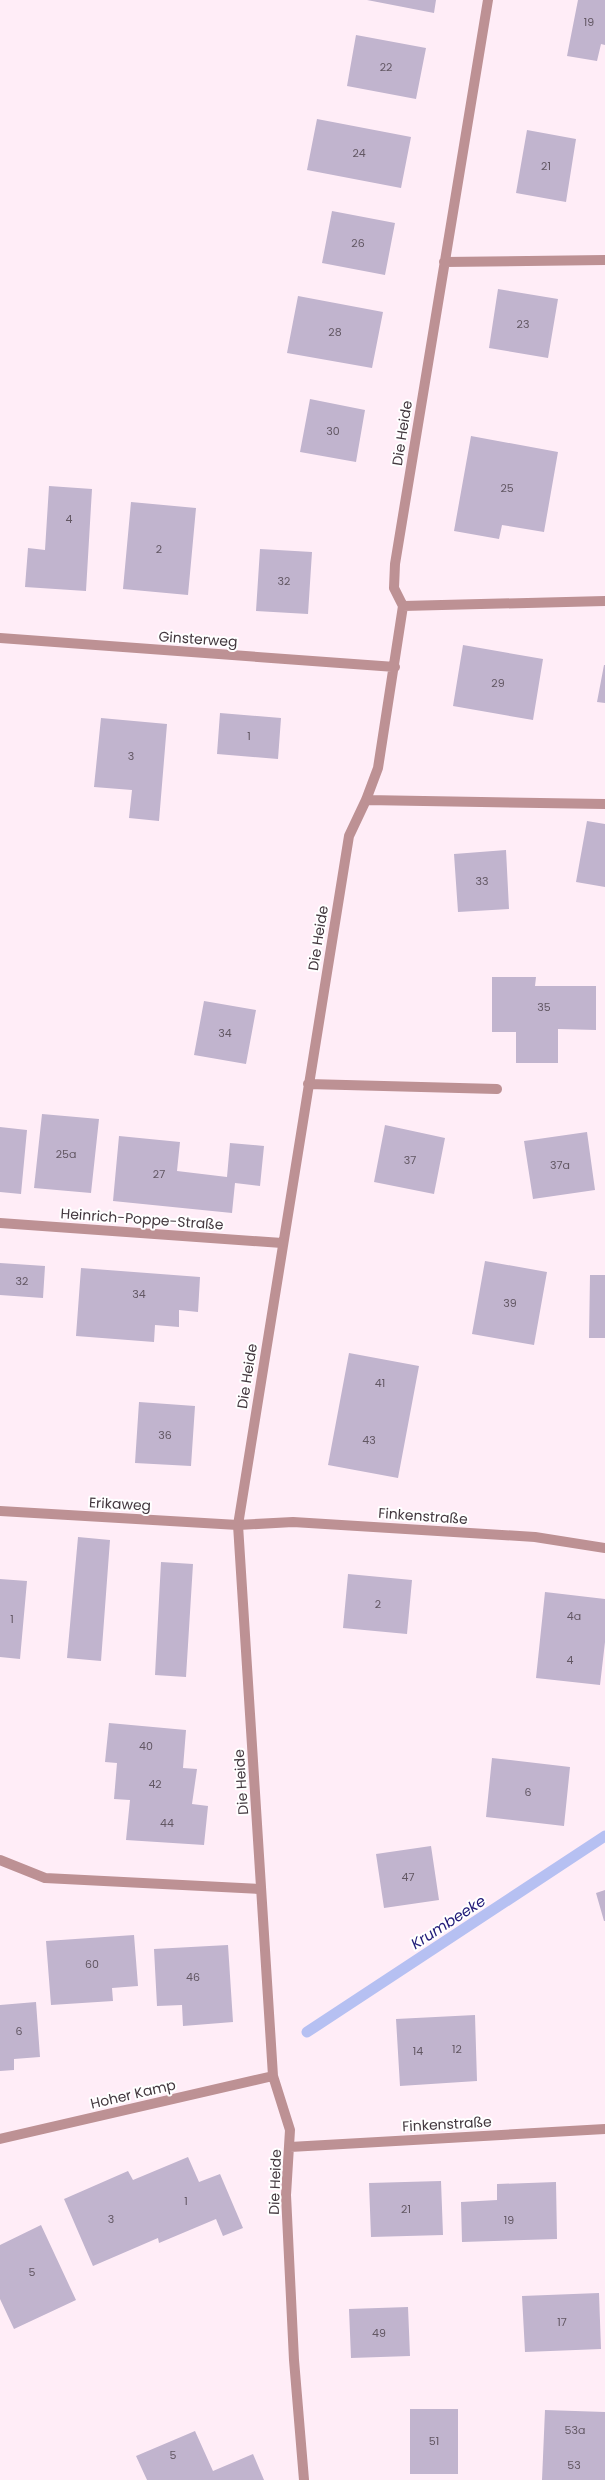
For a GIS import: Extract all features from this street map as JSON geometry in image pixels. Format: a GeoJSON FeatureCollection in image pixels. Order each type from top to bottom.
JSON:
{"type":"FeatureCollection","features":[{"type":"Feature","properties":{"kind":"street","name":"Die Heide"},"geometry":{"type":"LineString","coordinates":[[304,2480],[294,2360],[286,2195],[290,2130],[273,2076],[238,1525],[349,836],[366,800],[378,768],[395,667],[403,606],[394,588],[395,564],[488,0]]}},
{"type":"Feature","properties":{"kind":"street"},"geometry":{"type":"LineString","coordinates":[[444,262],[605,260]]}},
{"type":"Feature","properties":{"kind":"street"},"geometry":{"type":"LineString","coordinates":[[403,606],[605,601]]}},
{"type":"Feature","properties":{"kind":"street","name":"Ginsterweg"},"geometry":{"type":"LineString","coordinates":[[0,638],[395,667]]}},
{"type":"Feature","properties":{"kind":"street"},"geometry":{"type":"LineString","coordinates":[[366,800],[605,804]]}},
{"type":"Feature","properties":{"kind":"street"},"geometry":{"type":"LineString","coordinates":[[308,1084],[497,1089]]}},
{"type":"Feature","properties":{"kind":"street","name":"Heinrich-Poppe-Straße"},"geometry":{"type":"LineString","coordinates":[[0,1223],[282,1244]]}},
{"type":"Feature","properties":{"kind":"street","name":"Erikaweg"},"geometry":{"type":"LineString","coordinates":[[0,1511],[238,1525]]}},
{"type":"Feature","properties":{"kind":"street","name":"Finkenstraße"},"geometry":{"type":"LineString","coordinates":[[238,1525],[293,1522],[516,1536],[605,1548]]}},
{"type":"Feature","properties":{"kind":"street"},"geometry":{"type":"LineString","coordinates":[[0,1860],[45,1878],[261,1889]]}},
{"type":"Feature","properties":{"kind":"street","name":"Hoher Kamp"},"geometry":{"type":"LineString","coordinates":[[0,2139],[273,2076]]}},
{"type":"Feature","properties":{"kind":"street","name":"Finkenstraße"},"geometry":{"type":"LineString","coordinates":[[290,2147],[605,2129]]}},
{"type":"Feature","properties":{"kind":"building"},"geometry":{"type":"Polygon","coordinates":[[[367,0],[436,0],[434,13],[367,0]]]}},
{"type":"Feature","properties":{"kind":"building"},"geometry":{"type":"Polygon","coordinates":[[[578,0],[605,0],[605,45],[601,44],[597,61],[567,56],[578,0]]]}},
{"type":"Feature","properties":{"kind":"building"},"geometry":{"type":"Polygon","coordinates":[[[356,35],[426,48],[416,99],[347,86],[356,35]]]}},
{"type":"Feature","properties":{"kind":"building"},"geometry":{"type":"Polygon","coordinates":[[[317,119],[411,137],[401,188],[307,170],[317,119]]]}},
{"type":"Feature","properties":{"kind":"building"},"geometry":{"type":"Polygon","coordinates":[[[527,130],[576,139],[566,202],[516,193],[527,130]]]}},
{"type":"Feature","properties":{"kind":"building"},"geometry":{"type":"Polygon","coordinates":[[[332,211],[395,223],[385,275],[322,263],[332,211]]]}},
{"type":"Feature","properties":{"kind":"building"},"geometry":{"type":"Polygon","coordinates":[[[498,289],[558,299],[548,358],[489,348],[498,289]]]}},
{"type":"Feature","properties":{"kind":"building"},"geometry":{"type":"Polygon","coordinates":[[[298,296],[383,312],[372,368],[287,353],[298,296]]]}},
{"type":"Feature","properties":{"kind":"building"},"geometry":{"type":"Polygon","coordinates":[[[310,399],[365,410],[356,462],[300,452],[310,399]]]}},
{"type":"Feature","properties":{"kind":"building"},"geometry":{"type":"Polygon","coordinates":[[[471,436],[558,452],[544,532],[502,525],[499,539],[454,531],[471,436]]]}},
{"type":"Feature","properties":{"kind":"building"},"geometry":{"type":"Polygon","coordinates":[[[49,486],[92,489],[86,591],[25,587],[28,548],[45,550],[49,486]]]}},
{"type":"Feature","properties":{"kind":"building"},"geometry":{"type":"Polygon","coordinates":[[[131,502],[196,508],[188,595],[123,589],[131,502]]]}},
{"type":"Feature","properties":{"kind":"building"},"geometry":{"type":"Polygon","coordinates":[[[260,549],[312,552],[308,614],[256,611],[260,549]]]}},
{"type":"Feature","properties":{"kind":"building"},"geometry":{"type":"Polygon","coordinates":[[[463,645],[543,659],[533,720],[453,706],[463,645]]]}},
{"type":"Feature","properties":{"kind":"building"},"geometry":{"type":"Polygon","coordinates":[[[605,665],[605,703],[597,702],[605,665]]]}},
{"type":"Feature","properties":{"kind":"building"},"geometry":{"type":"Polygon","coordinates":[[[220,713],[281,718],[278,759],[217,754],[220,713]]]}},
{"type":"Feature","properties":{"kind":"building"},"geometry":{"type":"Polygon","coordinates":[[[101,718],[167,724],[159,821],[129,818],[132,790],[94,787],[101,718]]]}},
{"type":"Feature","properties":{"kind":"building"},"geometry":{"type":"Polygon","coordinates":[[[587,821],[605,824],[605,887],[576,882],[587,821]]]}},
{"type":"Feature","properties":{"kind":"building"},"geometry":{"type":"Polygon","coordinates":[[[506,850],[509,909],[458,912],[454,854],[506,850]]]}},
{"type":"Feature","properties":{"kind":"building"},"geometry":{"type":"Polygon","coordinates":[[[492,977],[536,977],[535,986],[596,986],[596,1030],[558,1029],[558,1063],[516,1063],[516,1032],[492,1032],[492,977]]]}},
{"type":"Feature","properties":{"kind":"building"},"geometry":{"type":"Polygon","coordinates":[[[204,1001],[256,1010],[246,1064],[194,1055],[204,1001]]]}},
{"type":"Feature","properties":{"kind":"building"},"geometry":{"type":"Polygon","coordinates":[[[42,1114],[99,1119],[91,1193],[34,1188],[42,1114]]]}},
{"type":"Feature","properties":{"kind":"building"},"geometry":{"type":"Polygon","coordinates":[[[385,1125],[445,1138],[434,1194],[374,1182],[385,1125]]]}},
{"type":"Feature","properties":{"kind":"building"},"geometry":{"type":"Polygon","coordinates":[[[0,1127],[27,1130],[21,1194],[0,1192],[0,1127]]]}},
{"type":"Feature","properties":{"kind":"building"},"geometry":{"type":"Polygon","coordinates":[[[587,1132],[595,1190],[533,1199],[524,1141],[587,1132]]]}},
{"type":"Feature","properties":{"kind":"building"},"geometry":{"type":"Polygon","coordinates":[[[119,1136],[180,1142],[177,1171],[227,1177],[230,1143],[264,1146],[260,1186],[235,1183],[232,1213],[113,1201],[119,1136]]]}},
{"type":"Feature","properties":{"kind":"building"},"geometry":{"type":"Polygon","coordinates":[[[485,1261],[547,1272],[534,1345],[472,1334],[485,1261]]]}},
{"type":"Feature","properties":{"kind":"building"},"geometry":{"type":"Polygon","coordinates":[[[0,1263],[45,1266],[43,1298],[0,1295],[0,1263]]]}},
{"type":"Feature","properties":{"kind":"building"},"geometry":{"type":"Polygon","coordinates":[[[81,1268],[200,1277],[198,1312],[179,1310],[179,1327],[155,1325],[154,1342],[76,1336],[81,1268]]]}},
{"type":"Feature","properties":{"kind":"building"},"geometry":{"type":"Polygon","coordinates":[[[590,1275],[605,1275],[605,1338],[589,1338],[590,1275]]]}},
{"type":"Feature","properties":{"kind":"building"},"geometry":{"type":"Polygon","coordinates":[[[349,1353],[419,1366],[398,1478],[328,1465],[349,1353]]]}},
{"type":"Feature","properties":{"kind":"building"},"geometry":{"type":"Polygon","coordinates":[[[139,1402],[195,1406],[191,1466],[135,1463],[139,1402]]]}},
{"type":"Feature","properties":{"kind":"building"},"geometry":{"type":"Polygon","coordinates":[[[78,1537],[110,1540],[101,1661],[67,1658],[78,1537]]]}},
{"type":"Feature","properties":{"kind":"building"},"geometry":{"type":"Polygon","coordinates":[[[161,1562],[193,1564],[186,1677],[155,1675],[161,1562]]]}},
{"type":"Feature","properties":{"kind":"building"},"geometry":{"type":"Polygon","coordinates":[[[348,1574],[412,1580],[407,1634],[343,1628],[348,1574]]]}},
{"type":"Feature","properties":{"kind":"building"},"geometry":{"type":"Polygon","coordinates":[[[0,1579],[27,1581],[20,1659],[0,1657],[0,1579]]]}},
{"type":"Feature","properties":{"kind":"building"},"geometry":{"type":"Polygon","coordinates":[[[545,1592],[605,1599],[605,1642],[600,1685],[536,1678],[545,1592]]]}},
{"type":"Feature","properties":{"kind":"building"},"geometry":{"type":"Polygon","coordinates":[[[109,1723],[186,1730],[183,1768],[197,1769],[192,1804],[208,1806],[204,1845],[126,1840],[130,1800],[114,1799],[117,1763],[105,1762],[109,1723]]]}},
{"type":"Feature","properties":{"kind":"building"},"geometry":{"type":"Polygon","coordinates":[[[492,1758],[570,1767],[564,1826],[486,1817],[492,1758]]]}},
{"type":"Feature","properties":{"kind":"building"},"geometry":{"type":"Polygon","coordinates":[[[431,1846],[439,1900],[384,1908],[376,1854],[431,1846]]]}},
{"type":"Feature","properties":{"kind":"building"},"geometry":{"type":"Polygon","coordinates":[[[605,1890],[605,1921],[604,1921],[596,1893],[605,1890]]]}},
{"type":"Feature","properties":{"kind":"building"},"geometry":{"type":"Polygon","coordinates":[[[134,1935],[138,1986],[112,1988],[113,2001],[51,2005],[46,1941],[134,1935]]]}},
{"type":"Feature","properties":{"kind":"building"},"geometry":{"type":"Polygon","coordinates":[[[228,1945],[233,2022],[183,2026],[182,2005],[157,2006],[154,1949],[228,1945]]]}},
{"type":"Feature","properties":{"kind":"building"},"geometry":{"type":"Polygon","coordinates":[[[36,2002],[40,2057],[14,2059],[14,2070],[0,2071],[0,2005],[36,2002]]]}},
{"type":"Feature","properties":{"kind":"building"},"geometry":{"type":"Polygon","coordinates":[[[475,2015],[477,2081],[400,2086],[396,2019],[475,2015]]]}},
{"type":"Feature","properties":{"kind":"building"},"geometry":{"type":"Polygon","coordinates":[[[188,2157],[199,2182],[220,2174],[243,2228],[223,2236],[216,2219],[159,2243],[158,2238],[93,2266],[64,2199],[128,2171],[133,2180],[188,2157]]]}},
{"type":"Feature","properties":{"kind":"building"},"geometry":{"type":"Polygon","coordinates":[[[441,2181],[443,2235],[371,2237],[369,2183],[441,2181]]]}},
{"type":"Feature","properties":{"kind":"building"},"geometry":{"type":"Polygon","coordinates":[[[556,2182],[557,2239],[462,2242],[461,2202],[497,2200],[497,2184],[556,2182]]]}},
{"type":"Feature","properties":{"kind":"building"},"geometry":{"type":"Polygon","coordinates":[[[41,2225],[76,2300],[14,2329],[0,2299],[0,2245],[41,2225]]]}},
{"type":"Feature","properties":{"kind":"building"},"geometry":{"type":"Polygon","coordinates":[[[599,2293],[601,2349],[525,2352],[522,2296],[599,2293]]]}},
{"type":"Feature","properties":{"kind":"building"},"geometry":{"type":"Polygon","coordinates":[[[408,2307],[410,2356],[351,2358],[349,2309],[408,2307]]]}},
{"type":"Feature","properties":{"kind":"building"},"geometry":{"type":"Polygon","coordinates":[[[410,2409],[458,2409],[458,2474],[410,2474],[410,2409]]]}},
{"type":"Feature","properties":{"kind":"building"},"geometry":{"type":"Polygon","coordinates":[[[545,2410],[605,2412],[605,2480],[542,2480],[545,2410]]]}},
{"type":"Feature","properties":{"kind":"building"},"geometry":{"type":"Polygon","coordinates":[[[195,2431],[213,2471],[253,2454],[264,2480],[147,2480],[136,2456],[195,2431]]]}},
{"type":"Feature","properties":{"kind":"waterway","name":"Krumbeeke"},"geometry":{"type":"LineString","coordinates":[[307,2032],[605,1836]]}}]}
